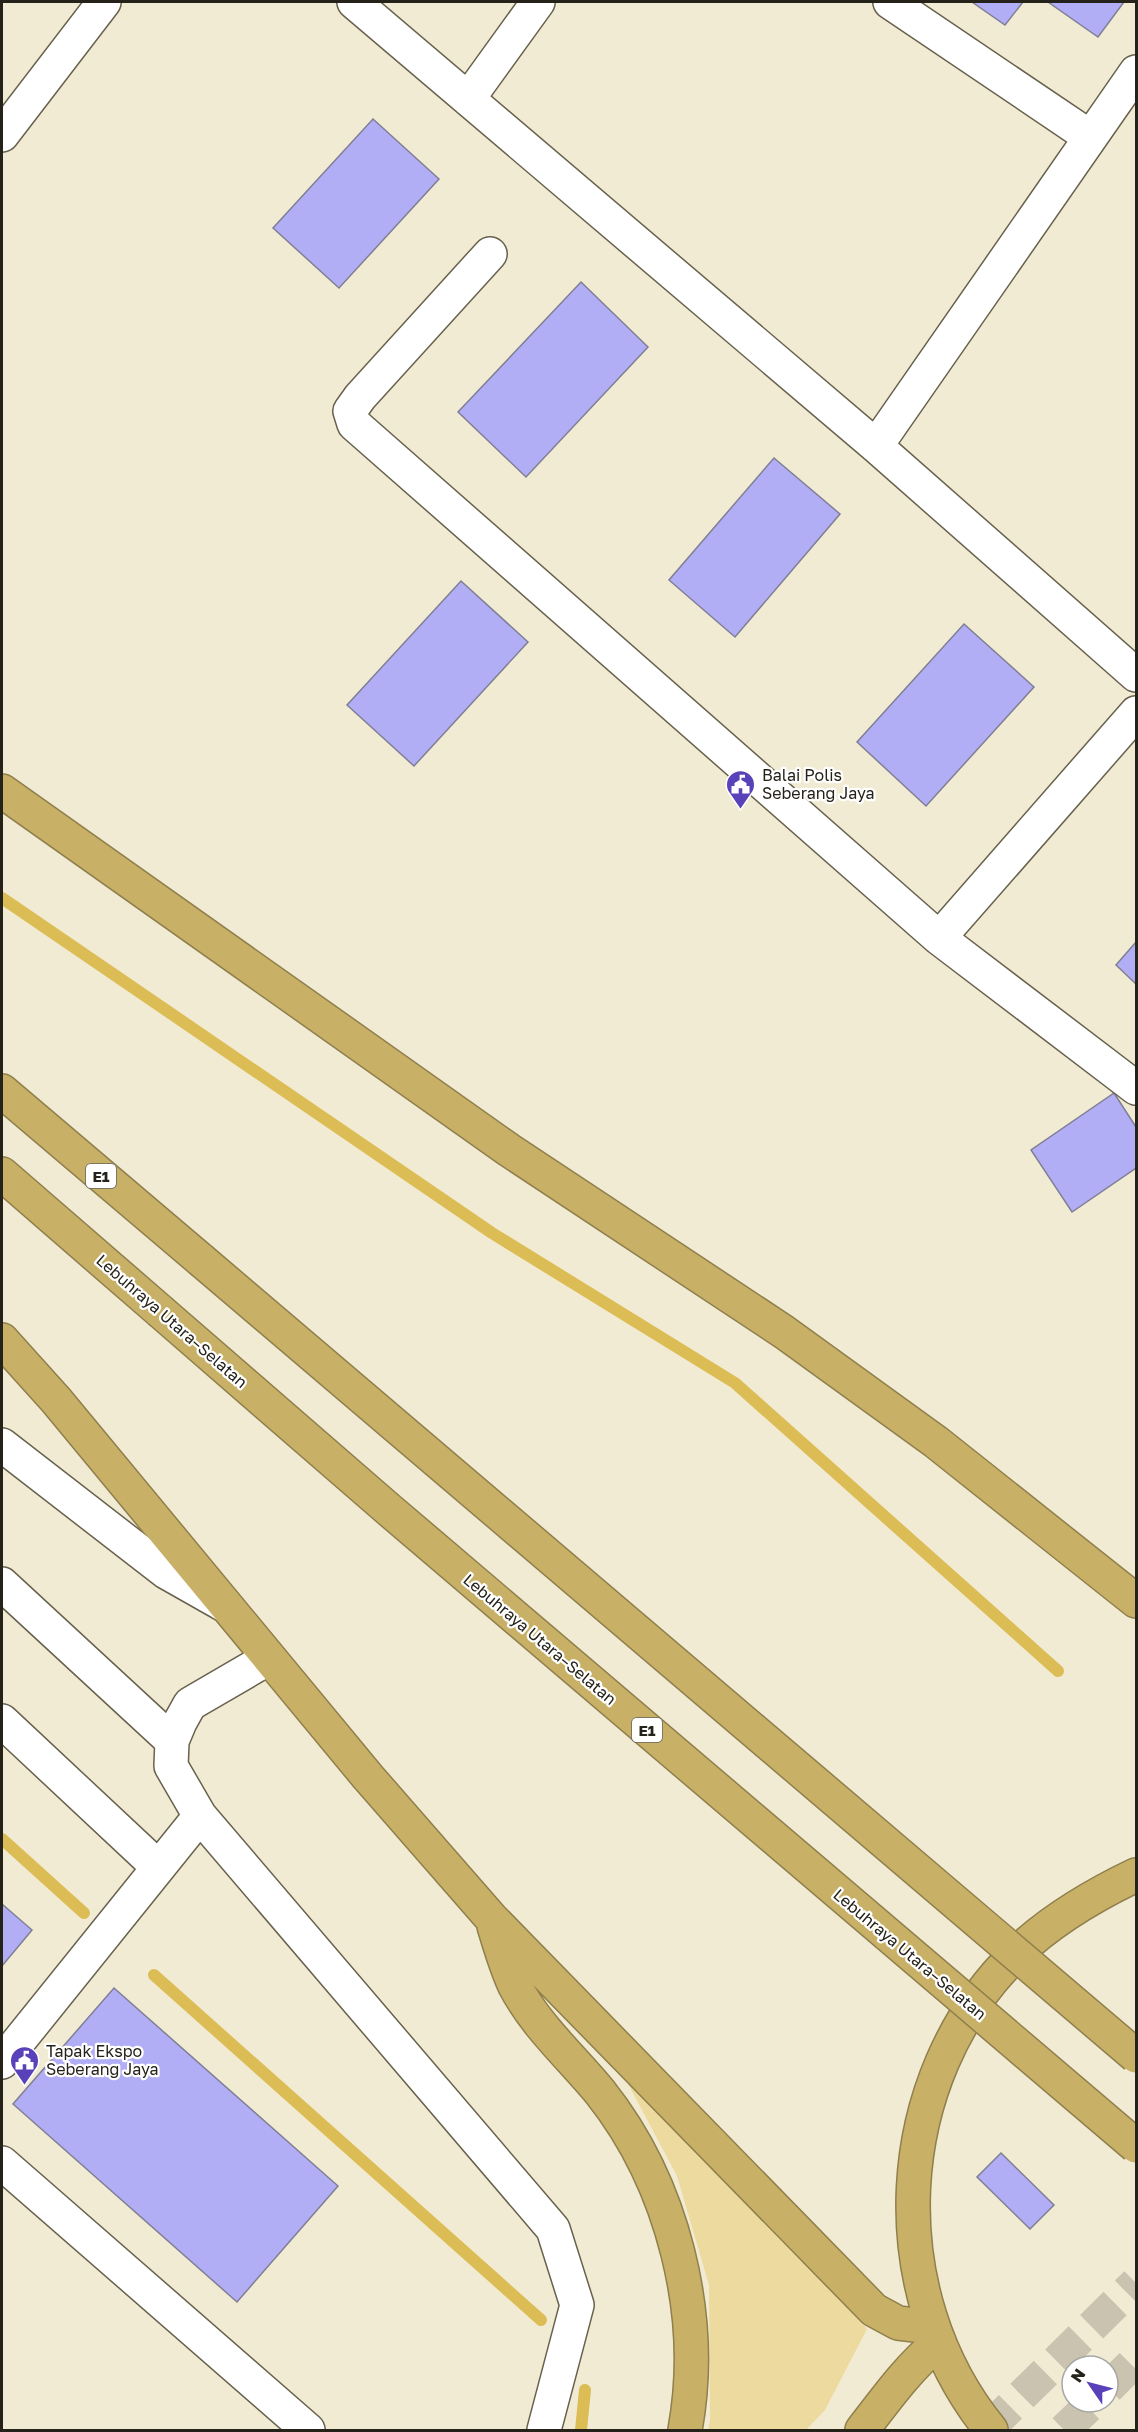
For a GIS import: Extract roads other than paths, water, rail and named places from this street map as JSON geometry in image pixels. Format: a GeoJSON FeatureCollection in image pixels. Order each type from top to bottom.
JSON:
{"type":"FeatureCollection","features":[{"type":"Feature","properties":{"kind":"highway"},"geometry":{"type":"LineString","coordinates":[[2,791],[508,1150],[794,1339],[936,1442],[1137,1601]]}},
{"type":"Feature","properties":{"kind":"highway","name":"E1"},"geometry":{"type":"LineString","coordinates":[[2,1091],[1137,2056]]}},
{"type":"Feature","properties":{"kind":"highway","name":"Lebuhraya Utara–Selatan"},"geometry":{"type":"LineString","coordinates":[[2,1174],[387,1508],[1137,2146]]}},
{"type":"Feature","properties":{"kind":"highway"},"geometry":{"type":"LineString","coordinates":[[2,1340],[56,1400],[230,1608],[268,1658],[492,1918],[874,2310],[898,2323],[935,2335]]}},
{"type":"Feature","properties":{"kind":"highway"},"geometry":{"type":"LineString","coordinates":[[991,2430],[956,2380],[935,2335],[919,2279],[912,2229],[913,2180],[920,2130],[934,2082],[951,2045],[982,1994],[1015,1955],[1061,1917],[1095,1895],[1137,1875]]}},
{"type":"Feature","properties":{"kind":"highway"},"geometry":{"type":"LineString","coordinates":[[492,1918],[516,1986],[539,2022],[600,2093],[627,2132],[669,2223],[681,2269],[689,2318],[690,2368],[685,2430]]}},
{"type":"Feature","properties":{"kind":"highway"},"geometry":{"type":"LineString","coordinates":[[862,2430],[935,2335]]}},
{"type":"Feature","properties":{"kind":"street"},"geometry":{"type":"LineString","coordinates":[[2,135],[104,2]]}},
{"type":"Feature","properties":{"kind":"street"},"geometry":{"type":"LineString","coordinates":[[354,2],[876,446],[1137,675]]}},
{"type":"Feature","properties":{"kind":"street"},"geometry":{"type":"LineString","coordinates":[[468,99],[538,2]]}},
{"type":"Feature","properties":{"kind":"street"},"geometry":{"type":"LineString","coordinates":[[890,2],[1090,137]]}},
{"type":"Feature","properties":{"kind":"street"},"geometry":{"type":"LineString","coordinates":[[876,446],[1137,72]]}},
{"type":"Feature","properties":{"kind":"street"},"geometry":{"type":"LineString","coordinates":[[490,254],[360,397],[350,411],[354,424],[939,938],[1137,1088]]}},
{"type":"Feature","properties":{"kind":"street"},"geometry":{"type":"LineString","coordinates":[[939,938],[1137,713]]}},
{"type":"Feature","properties":{"kind":"street"},"geometry":{"type":"LineString","coordinates":[[2,1445],[166,1572],[230,1608]]}},
{"type":"Feature","properties":{"kind":"street"},"geometry":{"type":"LineString","coordinates":[[2,1584],[172,1741]]}},
{"type":"Feature","properties":{"kind":"street"},"geometry":{"type":"LineString","coordinates":[[268,1658],[190,1704],[172,1741],[171,1766],[200,1816],[553,2229],[577,2305],[544,2430]]}},
{"type":"Feature","properties":{"kind":"street"},"geometry":{"type":"LineString","coordinates":[[2,1721],[158,1867]]}},
{"type":"Feature","properties":{"kind":"street"},"geometry":{"type":"LineString","coordinates":[[2,2062],[200,1816]]}},
{"type":"Feature","properties":{"kind":"street"},"geometry":{"type":"LineString","coordinates":[[2,2163],[308,2430]]}},
{"type":"Feature","properties":{"kind":"waterway"},"geometry":{"type":"LineString","coordinates":[[2,898],[492,1233],[735,1383],[1058,1671]]}},
{"type":"Feature","properties":{"kind":"waterway"},"geometry":{"type":"LineString","coordinates":[[2,1839],[84,1913]]}},
{"type":"Feature","properties":{"kind":"waterway"},"geometry":{"type":"LineString","coordinates":[[154,1975],[541,2320]]}},
{"type":"Feature","properties":{"kind":"waterway"},"geometry":{"type":"LineString","coordinates":[[581,2430],[585,2390]]}},
{"type":"Feature","properties":{"kind":"tunnel"},"geometry":{"type":"LineString","coordinates":[[987,2430],[1136,2283]]}},
{"type":"Feature","properties":{"kind":"tunnel"},"geometry":{"type":"LineString","coordinates":[[1120,2376],[1136,2360]]}},
{"type":"Feature","properties":{"kind":"tunnel"},"geometry":{"type":"LineString","coordinates":[[1064,2430],[1081,2414]]}},
{"type":"Feature","properties":{"kind":"place","name":"Balai Polis Seberang Jaya"},"geometry":{"type":"Point","coordinates":[741,810]}},
{"type":"Feature","properties":{"kind":"place","name":"Tapak Ekspo Seberang Jaya"},"geometry":{"type":"Point","coordinates":[25,2086]}}]}
